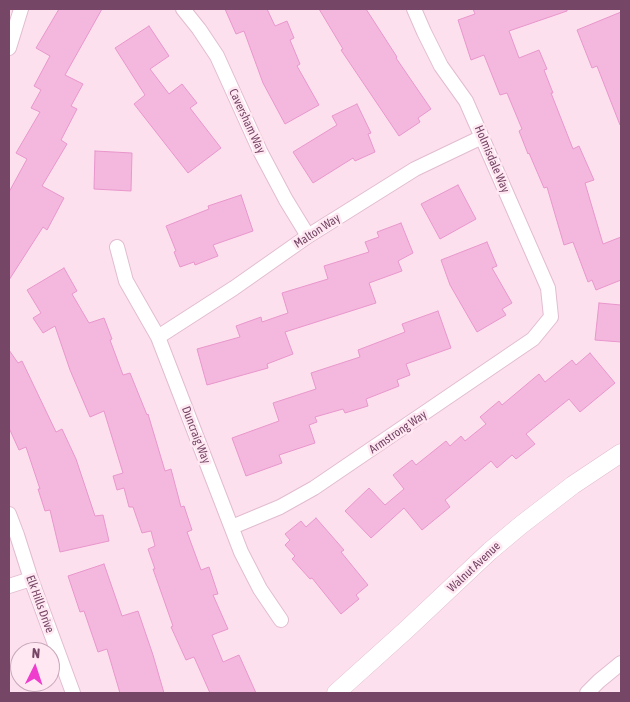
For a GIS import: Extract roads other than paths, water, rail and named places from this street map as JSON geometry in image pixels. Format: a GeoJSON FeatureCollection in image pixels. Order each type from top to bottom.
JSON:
{"type":"FeatureCollection","features":[{"type":"Feature","properties":{"kind":"street"},"geometry":{"type":"LineString","coordinates":[[9,48],[21,9]]}},
{"type":"Feature","properties":{"kind":"street","name":"Caversham Way"},"geometry":{"type":"LineString","coordinates":[[183,9],[217,56],[260,151],[308,236]]}},
{"type":"Feature","properties":{"kind":"street","name":"Holmisdale Way"},"geometry":{"type":"LineString","coordinates":[[414,9],[441,66],[466,101],[548,288],[551,317]]}},
{"type":"Feature","properties":{"kind":"street","name":"Malton Way"},"geometry":{"type":"LineString","coordinates":[[158,337],[234,288],[308,236],[415,169],[482,137]]}},
{"type":"Feature","properties":{"kind":"street","name":"Duncraig Way"},"geometry":{"type":"LineString","coordinates":[[117,247],[126,281],[158,337],[241,552],[260,589],[281,620]]}},
{"type":"Feature","properties":{"kind":"street","name":"Armstrong Way"},"geometry":{"type":"LineString","coordinates":[[232,527],[280,507],[314,488],[533,339],[551,317]]}},
{"type":"Feature","properties":{"kind":"street","name":"Walnut Avenue"},"geometry":{"type":"LineString","coordinates":[[336,693],[514,530],[573,485],[621,453]]}},
{"type":"Feature","properties":{"kind":"street","name":"Elk Hills Drive"},"geometry":{"type":"LineString","coordinates":[[9,514],[73,693]]}},
{"type":"Feature","properties":{"kind":"street"},"geometry":{"type":"LineString","coordinates":[[9,586],[31,579]]}},
{"type":"Feature","properties":{"kind":"street"},"geometry":{"type":"LineString","coordinates":[[587,693],[621,663]]}}]}
